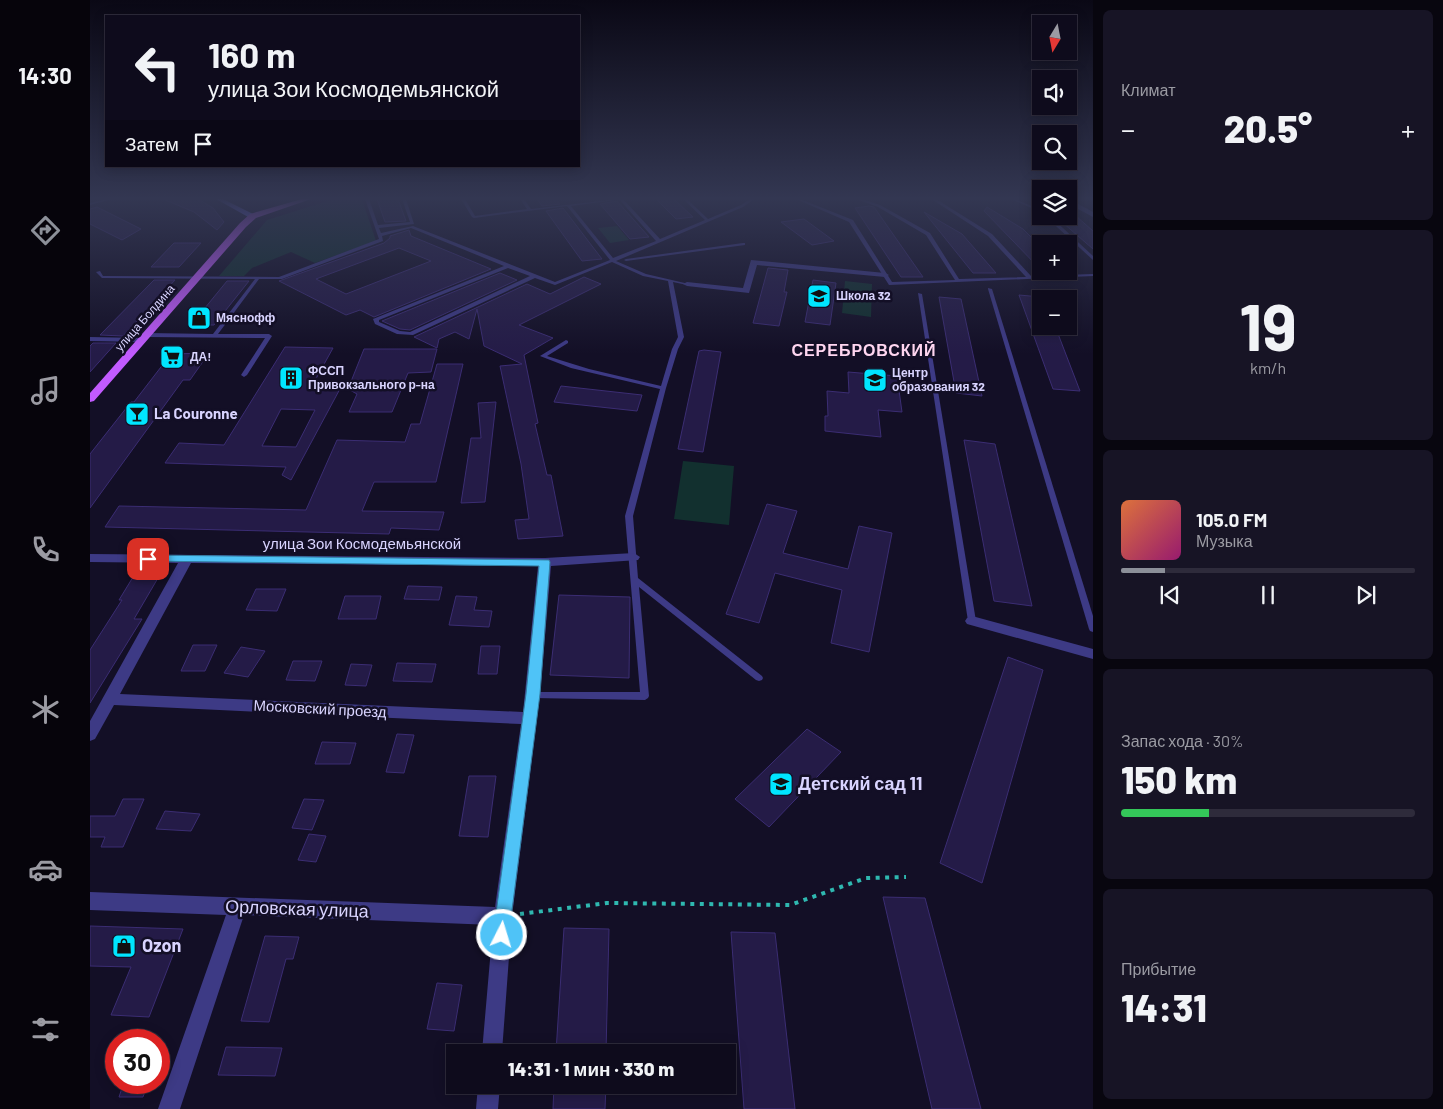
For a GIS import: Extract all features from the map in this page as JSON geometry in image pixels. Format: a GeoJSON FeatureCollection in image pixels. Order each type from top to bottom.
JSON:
{"type":"FeatureCollection","features":[{"type":"Feature","properties":{"kind":"main road","name":"улица Болдина"},"geometry":{"type":"LineString","coordinates":[[90,399],[220,251]]}},
{"type":"Feature","properties":{"kind":"street"},"geometry":{"type":"LineString","coordinates":[[687,284],[746,291],[754,262],[886,275]]}},
{"type":"Feature","properties":{"kind":"street","name":"улица Зои Космодемьянской"},"geometry":{"type":"LineString","coordinates":[[90,558],[545,562],[634,557]]}},
{"type":"Feature","properties":{"kind":"street"},"geometry":{"type":"LineString","coordinates":[[90,735],[187,559]]}},
{"type":"Feature","properties":{"kind":"street"},"geometry":{"type":"LineString","coordinates":[[493,1044],[503,916],[533,694],[545,562]]}},
{"type":"Feature","properties":{"kind":"street"},"geometry":{"type":"LineString","coordinates":[[972,621],[1093,654]]}},
{"type":"Feature","properties":{"kind":"street","name":"Московский проезд"},"geometry":{"type":"LineString","coordinates":[[110,699],[530,718]]}},
{"type":"Feature","properties":{"kind":"street","name":"Орловская улица"},"geometry":{"type":"LineString","coordinates":[[90,901],[503,916]]}},
{"type":"Feature","properties":{"kind":"street"},"geometry":{"type":"LineString","coordinates":[[169,1109],[238,907]]}},
{"type":"Feature","properties":{"kind":"street"},"geometry":{"type":"LineString","coordinates":[[487,1109],[488,1094]]}},
{"type":"Feature","properties":{"kind":"lane"},"geometry":{"type":"LineString","coordinates":[[98,272],[102,277],[280,278],[352,251]]}},
{"type":"Feature","properties":{"kind":"lane"},"geometry":{"type":"LineString","coordinates":[[470,251],[555,284],[636,251]]}},
{"type":"Feature","properties":{"kind":"lane"},"geometry":{"type":"LineString","coordinates":[[603,251],[612,262],[646,275],[687,284]]}},
{"type":"Feature","properties":{"kind":"lane"},"geometry":{"type":"LineString","coordinates":[[612,262],[694,251]]}},
{"type":"Feature","properties":{"kind":"lane"},"geometry":{"type":"LineString","coordinates":[[870,251],[891,284],[1093,275]]}},
{"type":"Feature","properties":{"kind":"lane"},"geometry":{"type":"LineString","coordinates":[[939,251],[958,281]]}},
{"type":"Feature","properties":{"kind":"lane"},"geometry":{"type":"LineString","coordinates":[[1004,251],[1030,278]]}},
{"type":"Feature","properties":{"kind":"lane"},"geometry":{"type":"LineString","coordinates":[[508,266],[376,319],[377,323],[399,333],[411,334],[535,276]]}},
{"type":"Feature","properties":{"kind":"lane"},"geometry":{"type":"LineString","coordinates":[[214,336],[258,278]]}},
{"type":"Feature","properties":{"kind":"lane"},"geometry":{"type":"LineString","coordinates":[[533,694],[645,696],[630,516],[663,388],[675,349],[681,337],[670,281]]}},
{"type":"Feature","properties":{"kind":"lane"},"geometry":{"type":"LineString","coordinates":[[990,289],[1093,630]]}},
{"type":"Feature","properties":{"kind":"lane"},"geometry":{"type":"LineString","coordinates":[[920,294],[972,621]]}},
{"type":"Feature","properties":{"kind":"lane"},"geometry":{"type":"LineString","coordinates":[[90,339],[269,336],[244,375]]}},
{"type":"Feature","properties":{"kind":"lane"},"geometry":{"type":"LineString","coordinates":[[566,342],[543,356],[597,375],[630,379],[663,388]]}},
{"type":"Feature","properties":{"kind":"lane"},"geometry":{"type":"LineString","coordinates":[[636,580],[759,678]]}},
{"type":"Feature","properties":{"kind":"path"},"geometry":{"type":"LineString","coordinates":[[503,916],[607,903],[790,905],[866,878],[906,877]]}},
{"type":"Feature","properties":{"kind":"green space"},"geometry":{"type":"Polygon","coordinates":[[[241,251],[349,251],[315,263],[291,252],[252,268],[244,276],[219,276],[241,251]]]}},
{"type":"Feature","properties":{"kind":"green space"},"geometry":{"type":"Polygon","coordinates":[[[845,281],[872,284],[871,317],[842,313],[845,281]]]}},
{"type":"Feature","properties":{"kind":"green space"},"geometry":{"type":"Polygon","coordinates":[[[683,461],[734,466],[729,525],[674,519],[683,461]]]}},
{"type":"Feature","properties":{"kind":"building"},"geometry":{"type":"Polygon","coordinates":[[[167,251],[194,251],[179,267],[151,267],[167,251]]]}},
{"type":"Feature","properties":{"kind":"building"},"geometry":{"type":"Polygon","coordinates":[[[363,251],[392,251],[316,279],[346,294],[431,261],[406,251],[447,251],[491,269],[374,317],[360,310],[346,315],[279,281],[363,251]]]}},
{"type":"Feature","properties":{"kind":"building"},"geometry":{"type":"Polygon","coordinates":[[[575,251],[596,251],[602,259],[582,261],[575,251]]]}},
{"type":"Feature","properties":{"kind":"building"},"geometry":{"type":"Polygon","coordinates":[[[884,251],[905,251],[923,277],[901,277],[884,251]]]}},
{"type":"Feature","properties":{"kind":"building"},"geometry":{"type":"Polygon","coordinates":[[[955,251],[977,251],[996,273],[973,273],[955,251]]]}},
{"type":"Feature","properties":{"kind":"building"},"geometry":{"type":"Polygon","coordinates":[[[1022,251],[1032,251],[1032,261],[1022,251]]]}},
{"type":"Feature","properties":{"kind":"building"},"geometry":{"type":"Polygon","coordinates":[[[768,268],[788,270],[784,292],[787,292],[779,326],[753,323],[768,268]]]}},
{"type":"Feature","properties":{"kind":"building"},"geometry":{"type":"Polygon","coordinates":[[[500,273],[517,280],[410,330],[400,329],[382,321],[500,273]]]}},
{"type":"Feature","properties":{"kind":"building"},"geometry":{"type":"Polygon","coordinates":[[[584,277],[601,284],[519,325],[553,338],[524,355],[538,423],[535,424],[547,475],[551,475],[563,536],[518,539],[515,520],[529,519],[521,464],[500,366],[522,364],[484,346],[477,309],[469,339],[455,332],[439,339],[437,348],[414,337],[527,284],[550,294],[584,277]]]}},
{"type":"Feature","properties":{"kind":"building"},"geometry":{"type":"Polygon","coordinates":[[[154,280],[175,280],[123,336],[100,335],[154,280]]]}},
{"type":"Feature","properties":{"kind":"building"},"geometry":{"type":"Polygon","coordinates":[[[813,280],[836,283],[830,325],[805,322],[813,280]]]}},
{"type":"Feature","properties":{"kind":"building"},"geometry":{"type":"Polygon","coordinates":[[[227,281],[249,281],[214,325],[191,325],[227,281]]]}},
{"type":"Feature","properties":{"kind":"building"},"geometry":{"type":"Polygon","coordinates":[[[1019,295],[1032,296],[1032,331],[1019,295]]]}},
{"type":"Feature","properties":{"kind":"building"},"geometry":{"type":"Polygon","coordinates":[[[939,297],[961,299],[982,396],[956,393],[939,297]]]}},
{"type":"Feature","properties":{"kind":"building"},"geometry":{"type":"Polygon","coordinates":[[[1033,335],[1058,335],[1080,391],[1053,389],[1033,335]]]}},
{"type":"Feature","properties":{"kind":"building"},"geometry":{"type":"Polygon","coordinates":[[[93,343],[116,343],[90,372],[90,346],[93,343]]]}},
{"type":"Feature","properties":{"kind":"building"},"geometry":{"type":"Polygon","coordinates":[[[285,347],[333,348],[312,386],[341,387],[291,480],[282,475],[286,467],[165,463],[179,443],[224,445],[285,347]],[[281,409],[262,446],[296,447],[315,410],[281,409]]]}},
{"type":"Feature","properties":{"kind":"building"},"geometry":{"type":"Polygon","coordinates":[[[364,349],[437,349],[431,372],[408,373],[392,412],[349,412],[357,394],[348,389],[364,349]]]}},
{"type":"Feature","properties":{"kind":"building"},"geometry":{"type":"Polygon","coordinates":[[[699,351],[721,352],[703,452],[678,449],[699,351]]]}},
{"type":"Feature","properties":{"kind":"building"},"geometry":{"type":"Polygon","coordinates":[[[209,353],[190,380],[183,380],[90,508],[90,454],[171,354],[209,353]]]}},
{"type":"Feature","properties":{"kind":"building"},"geometry":{"type":"Polygon","coordinates":[[[437,364],[463,364],[436,482],[374,482],[362,511],[444,512],[439,530],[391,528],[389,534],[105,527],[119,506],[306,510],[337,440],[405,442],[411,424],[420,424],[437,364]]]}},
{"type":"Feature","properties":{"kind":"building"},"geometry":{"type":"Polygon","coordinates":[[[848,372],[897,376],[902,412],[878,410],[881,437],[825,431],[825,416],[828,416],[827,391],[849,393],[848,372]]]}},
{"type":"Feature","properties":{"kind":"building"},"geometry":{"type":"Polygon","coordinates":[[[561,386],[642,395],[637,411],[554,402],[561,386]]]}},
{"type":"Feature","properties":{"kind":"building"},"geometry":{"type":"Polygon","coordinates":[[[496,402],[485,502],[461,503],[471,438],[481,438],[478,403],[496,402]]]}},
{"type":"Feature","properties":{"kind":"building"},"geometry":{"type":"Polygon","coordinates":[[[964,440],[995,444],[1032,606],[994,601],[964,440]]]}},
{"type":"Feature","properties":{"kind":"building"},"geometry":{"type":"Polygon","coordinates":[[[767,504],[797,511],[783,553],[848,569],[859,526],[892,533],[869,652],[831,643],[842,590],[775,573],[759,623],[726,614],[767,504]]]}},
{"type":"Feature","properties":{"kind":"building"},"geometry":{"type":"Polygon","coordinates":[[[133,577],[158,578],[134,619],[142,619],[90,703],[90,650],[122,600],[119,600],[133,577]]]}},
{"type":"Feature","properties":{"kind":"building"},"geometry":{"type":"Polygon","coordinates":[[[408,586],[442,587],[439,600],[404,599],[408,586]]]}},
{"type":"Feature","properties":{"kind":"building"},"geometry":{"type":"Polygon","coordinates":[[[256,589],[286,589],[277,611],[246,610],[256,589]]]}},
{"type":"Feature","properties":{"kind":"building"},"geometry":{"type":"Polygon","coordinates":[[[559,595],[630,597],[629,678],[550,675],[559,595]]]}},
{"type":"Feature","properties":{"kind":"building"},"geometry":{"type":"Polygon","coordinates":[[[345,596],[381,596],[376,619],[338,619],[345,596]]]}},
{"type":"Feature","properties":{"kind":"building"},"geometry":{"type":"Polygon","coordinates":[[[456,596],[477,597],[474,610],[492,611],[489,627],[449,625],[456,596]]]}},
{"type":"Feature","properties":{"kind":"building"},"geometry":{"type":"Polygon","coordinates":[[[193,645],[217,645],[205,671],[181,671],[193,645]]]}},
{"type":"Feature","properties":{"kind":"building"},"geometry":{"type":"Polygon","coordinates":[[[481,646],[500,646],[497,674],[478,674],[481,646]]]}},
{"type":"Feature","properties":{"kind":"building"},"geometry":{"type":"Polygon","coordinates":[[[241,647],[265,651],[248,677],[224,673],[241,647]]]}},
{"type":"Feature","properties":{"kind":"building"},"geometry":{"type":"Polygon","coordinates":[[[1008,657],[1043,670],[982,883],[940,863],[1008,657]]]}},
{"type":"Feature","properties":{"kind":"building"},"geometry":{"type":"Polygon","coordinates":[[[293,661],[322,661],[315,681],[286,680],[293,661]]]}},
{"type":"Feature","properties":{"kind":"building"},"geometry":{"type":"Polygon","coordinates":[[[397,663],[436,664],[432,682],[393,681],[397,663]]]}},
{"type":"Feature","properties":{"kind":"building"},"geometry":{"type":"Polygon","coordinates":[[[351,664],[372,665],[366,686],[345,685],[351,664]]]}},
{"type":"Feature","properties":{"kind":"building"},"geometry":{"type":"Polygon","coordinates":[[[807,729],[841,752],[769,827],[735,799],[807,729]]]}},
{"type":"Feature","properties":{"kind":"building"},"geometry":{"type":"Polygon","coordinates":[[[397,734],[414,735],[404,773],[386,772],[397,734]]]}},
{"type":"Feature","properties":{"kind":"building"},"geometry":{"type":"Polygon","coordinates":[[[322,742],[356,743],[350,764],[315,764],[322,742]]]}},
{"type":"Feature","properties":{"kind":"building"},"geometry":{"type":"Polygon","coordinates":[[[469,776],[496,776],[488,837],[459,836],[469,776]]]}},
{"type":"Feature","properties":{"kind":"building"},"geometry":{"type":"Polygon","coordinates":[[[123,799],[144,799],[123,847],[101,847],[105,837],[90,837],[90,816],[115,816],[123,799]]]}},
{"type":"Feature","properties":{"kind":"building"},"geometry":{"type":"Polygon","coordinates":[[[304,799],[324,800],[312,830],[292,828],[304,799]]]}},
{"type":"Feature","properties":{"kind":"building"},"geometry":{"type":"Polygon","coordinates":[[[165,811],[200,814],[191,831],[156,829],[165,811]]]}},
{"type":"Feature","properties":{"kind":"building"},"geometry":{"type":"Polygon","coordinates":[[[309,834],[326,836],[316,862],[298,860],[309,834]]]}},
{"type":"Feature","properties":{"kind":"building"},"geometry":{"type":"Polygon","coordinates":[[[883,897],[925,898],[981,1109],[932,1109],[883,897]]]}},
{"type":"Feature","properties":{"kind":"building"},"geometry":{"type":"Polygon","coordinates":[[[90,926],[183,929],[149,1017],[111,1015],[131,967],[90,966],[90,926]]]}},
{"type":"Feature","properties":{"kind":"building"},"geometry":{"type":"Polygon","coordinates":[[[564,928],[609,929],[606,1044],[557,1044],[564,928]]]}},
{"type":"Feature","properties":{"kind":"building"},"geometry":{"type":"Polygon","coordinates":[[[731,932],[775,933],[795,1109],[744,1109],[731,932]]]}},
{"type":"Feature","properties":{"kind":"building"},"geometry":{"type":"Polygon","coordinates":[[[265,936],[299,937],[293,959],[286,959],[269,1022],[241,1021],[265,936]]]}},
{"type":"Feature","properties":{"kind":"building"},"geometry":{"type":"Polygon","coordinates":[[[437,983],[462,985],[454,1031],[427,1029],[437,983]]]}},
{"type":"Feature","properties":{"kind":"building"},"geometry":{"type":"Polygon","coordinates":[[[226,1047],[282,1048],[275,1076],[218,1075],[226,1047]]]}},
{"type":"Feature","properties":{"kind":"building"},"geometry":{"type":"Polygon","coordinates":[[[120,1094],[144,1094],[143,1097],[119,1097],[120,1094]]]}},
{"type":"Feature","properties":{"kind":"building"},"geometry":{"type":"Polygon","coordinates":[[[554,1094],[606,1094],[605,1109],[553,1109],[554,1094]]]}},
{"type":"Feature","properties":{"kind":"place","name":"Школа 32"},"geometry":{"type":"Point","coordinates":[819,296]}},
{"type":"Feature","properties":{"kind":"place","name":"Мяснофф"},"geometry":{"type":"Point","coordinates":[199,318]}},
{"type":"Feature","properties":{"kind":"place","name":"ДА!"},"geometry":{"type":"Point","coordinates":[172,357]}},
{"type":"Feature","properties":{"kind":"place","name":"ФССП Привокзального р-на"},"geometry":{"type":"Point","coordinates":[291,378]}},
{"type":"Feature","properties":{"kind":"place","name":"Центр образования 32"},"geometry":{"type":"Point","coordinates":[875,380]}},
{"type":"Feature","properties":{"kind":"place","name":"La Couronne"},"geometry":{"type":"Point","coordinates":[137,414]}},
{"type":"Feature","properties":{"kind":"place","name":"Детский сад 11"},"geometry":{"type":"Point","coordinates":[781,784]}},
{"type":"Feature","properties":{"kind":"place","name":"Ozon"},"geometry":{"type":"Point","coordinates":[124,946]}},
{"type":"Feature","properties":{"kind":"district","name":"СЕРЕБРОВСКИЙ"},"geometry":{"type":"Point","coordinates":[864,350]}},
{"type":"Feature","properties":{"kind":"route"},"geometry":{"type":"LineString","coordinates":[[148,559],[545,562],[533,694],[502,935]]}}]}
